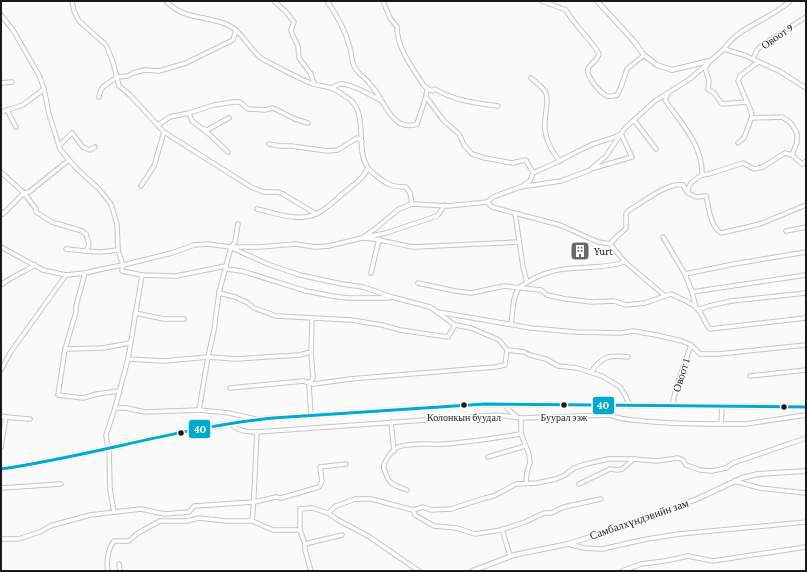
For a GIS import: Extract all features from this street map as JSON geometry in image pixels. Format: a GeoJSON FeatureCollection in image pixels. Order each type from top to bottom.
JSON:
{"type":"FeatureCollection","features":[{"type":"Feature","properties":{"kind":"main road"},"geometry":{"type":"LineString","coordinates":[[1,468],[109,448],[197,429],[256,420],[466,405],[504,404],[806,407]]}},
{"type":"Feature","properties":{"kind":"street"},"geometry":{"type":"LineString","coordinates":[[72,1],[74,11],[79,21],[106,45],[113,62],[119,86],[130,95],[164,132],[251,187],[264,192],[278,192],[283,194],[316,214]]}},
{"type":"Feature","properties":{"kind":"street"},"geometry":{"type":"LineString","coordinates":[[166,1],[171,6],[187,15],[221,22],[236,30],[262,59],[314,84],[331,88],[354,103],[359,117],[363,158],[368,168],[388,185],[406,187],[410,193],[412,204]]}},
{"type":"Feature","properties":{"kind":"street"},"geometry":{"type":"LineString","coordinates":[[274,1],[291,17],[294,22],[292,34],[298,46],[299,58],[311,74],[314,84]]}},
{"type":"Feature","properties":{"kind":"street"},"geometry":{"type":"LineString","coordinates":[[327,1],[345,34],[349,44],[354,68],[370,83],[396,122],[403,125],[412,126],[417,124],[428,93],[427,88]]}},
{"type":"Feature","properties":{"kind":"street"},"geometry":{"type":"LineString","coordinates":[[383,1],[390,18],[397,27],[397,33],[405,56],[424,86],[432,91],[435,89],[456,99],[498,106]]}},
{"type":"Feature","properties":{"kind":"street"},"geometry":{"type":"LineString","coordinates":[[542,1],[566,10],[570,19],[583,31],[595,46],[599,54],[596,61],[590,65],[588,74],[592,81],[606,95],[617,95],[627,69],[644,55]]}},
{"type":"Feature","properties":{"kind":"street"},"geometry":{"type":"LineString","coordinates":[[597,1],[632,39],[644,55],[657,65],[672,70],[709,61]]}},
{"type":"Feature","properties":{"kind":"street"},"geometry":{"type":"LineString","coordinates":[[590,170],[606,156],[621,134],[634,120],[655,101],[690,79],[724,49],[730,40],[740,32],[790,1]]}},
{"type":"Feature","properties":{"kind":"street"},"geometry":{"type":"LineString","coordinates":[[1,16],[13,30],[33,63],[44,89],[49,114],[59,146],[76,168],[99,189],[111,204],[117,224],[118,250],[123,265],[122,271],[142,274],[185,275],[226,267],[306,291],[332,296],[348,298],[392,298]]}},
{"type":"Feature","properties":{"kind":"street","name":"Овоот 9"},"geometry":{"type":"LineString","coordinates":[[753,59],[757,50],[762,45],[806,17]]}},
{"type":"Feature","properties":{"kind":"street"},"geometry":{"type":"LineString","coordinates":[[99,97],[103,87],[117,77],[128,76],[145,70],[159,71],[193,61],[233,40],[236,30]]}},
{"type":"Feature","properties":{"kind":"street"},"geometry":{"type":"LineString","coordinates":[[724,49],[753,59],[779,71],[806,88]]}},
{"type":"Feature","properties":{"kind":"street"},"geometry":{"type":"LineString","coordinates":[[709,61],[705,68],[709,81],[708,89],[714,93],[722,104],[746,102]]}},
{"type":"Feature","properties":{"kind":"street"},"geometry":{"type":"LineString","coordinates":[[738,143],[744,138],[752,118],[751,110],[746,102],[738,81],[740,76],[758,62]]}},
{"type":"Feature","properties":{"kind":"street"},"geometry":{"type":"LineString","coordinates":[[531,78],[546,92],[548,103],[544,122],[546,135],[552,149],[560,161]]}},
{"type":"Feature","properties":{"kind":"street"},"geometry":{"type":"LineString","coordinates":[[1,84],[12,82]]}},
{"type":"Feature","properties":{"kind":"street"},"geometry":{"type":"LineString","coordinates":[[331,88],[340,84],[347,85],[361,90],[381,101]]}},
{"type":"Feature","properties":{"kind":"street"},"geometry":{"type":"LineString","coordinates":[[1,112],[23,105],[44,89]]}},
{"type":"Feature","properties":{"kind":"street"},"geometry":{"type":"LineString","coordinates":[[668,94],[664,100],[695,142],[700,153],[702,175]]}},
{"type":"Feature","properties":{"kind":"street"},"geometry":{"type":"LineString","coordinates":[[426,97],[444,121],[459,134],[464,145],[472,154],[512,163],[526,160],[533,174]]}},
{"type":"Feature","properties":{"kind":"street"},"geometry":{"type":"LineString","coordinates":[[158,125],[170,117],[214,105],[233,102],[240,102],[248,109],[265,110],[273,108],[295,119],[308,123]]}},
{"type":"Feature","properties":{"kind":"street"},"geometry":{"type":"LineString","coordinates":[[7,110],[16,128]]}},
{"type":"Feature","properties":{"kind":"street"},"geometry":{"type":"LineString","coordinates":[[189,113],[192,121],[228,152]]}},
{"type":"Feature","properties":{"kind":"street"},"geometry":{"type":"LineString","coordinates":[[752,118],[782,117],[791,123],[797,133],[797,142],[792,155]]}},
{"type":"Feature","properties":{"kind":"street"},"geometry":{"type":"LineString","coordinates":[[201,128],[207,130],[229,118]]}},
{"type":"Feature","properties":{"kind":"street"},"geometry":{"type":"LineString","coordinates":[[634,120],[656,149]]}},
{"type":"Feature","properties":{"kind":"street"},"geometry":{"type":"LineString","coordinates":[[141,186],[154,166],[164,132]]}},
{"type":"Feature","properties":{"kind":"street"},"geometry":{"type":"LineString","coordinates":[[59,146],[72,133],[83,147],[90,150],[95,147]]}},
{"type":"Feature","properties":{"kind":"street"},"geometry":{"type":"LineString","coordinates":[[362,238],[399,209],[412,204],[445,205],[487,202],[493,197],[520,187],[530,181],[533,174],[592,144],[612,139],[621,134]]}},
{"type":"Feature","properties":{"kind":"street"},"geometry":{"type":"LineString","coordinates":[[520,187],[561,181],[632,157],[621,134]]}},
{"type":"Feature","properties":{"kind":"street"},"geometry":{"type":"LineString","coordinates":[[269,144],[328,151],[338,150],[357,138],[362,141]]}},
{"type":"Feature","properties":{"kind":"street"},"geometry":{"type":"LineString","coordinates":[[688,193],[688,187],[692,181],[702,175],[743,163],[754,170],[763,167],[785,153],[792,155],[802,164],[806,161]]}},
{"type":"Feature","properties":{"kind":"street"},"geometry":{"type":"LineString","coordinates":[[1,212],[3,214],[24,193],[29,192],[69,160]]}},
{"type":"Feature","properties":{"kind":"street"},"geometry":{"type":"LineString","coordinates":[[257,209],[294,217],[316,214],[327,208],[359,181],[366,173],[368,168]]}},
{"type":"Feature","properties":{"kind":"street"},"geometry":{"type":"LineString","coordinates":[[1,172],[24,193],[36,209],[36,212],[48,220],[82,231],[86,234],[89,240],[86,251]]}},
{"type":"Feature","properties":{"kind":"street"},"geometry":{"type":"LineString","coordinates":[[610,244],[614,238],[622,233],[626,228],[626,214],[628,210],[662,190],[677,184],[683,185],[688,193],[693,197],[706,196],[714,226],[720,233],[760,224],[806,205]]}},
{"type":"Feature","properties":{"kind":"street"},"geometry":{"type":"LineString","coordinates":[[487,202],[492,208],[515,212],[560,225],[598,242],[610,244],[624,262],[665,296]]}},
{"type":"Feature","properties":{"kind":"street"},"geometry":{"type":"LineString","coordinates":[[1,247],[44,270],[66,275],[85,273],[123,265],[172,253],[194,245],[207,244],[231,247],[260,247],[295,244],[315,247],[329,246],[386,233],[437,216],[445,205]]}},
{"type":"Feature","properties":{"kind":"street"},"geometry":{"type":"LineString","coordinates":[[515,212],[527,282]]}},
{"type":"Feature","properties":{"kind":"street"},"geometry":{"type":"LineString","coordinates":[[199,410],[214,330],[219,293],[229,260],[231,247],[235,242],[238,224]]}},
{"type":"Feature","properties":{"kind":"street"},"geometry":{"type":"LineString","coordinates":[[786,231],[806,226]]}},
{"type":"Feature","properties":{"kind":"street"},"geometry":{"type":"LineString","coordinates":[[662,237],[685,274],[697,309],[710,329],[806,318]]}},
{"type":"Feature","properties":{"kind":"street"},"geometry":{"type":"LineString","coordinates":[[362,238],[379,239],[402,246],[414,247],[519,242]]}},
{"type":"Feature","properties":{"kind":"street"},"geometry":{"type":"LineString","coordinates":[[371,273],[379,239]]}},
{"type":"Feature","properties":{"kind":"street"},"geometry":{"type":"LineString","coordinates":[[231,247],[270,265],[300,275],[363,287],[392,298],[430,307],[455,325],[471,328],[499,340],[507,350],[524,352],[546,359],[558,366],[577,368],[602,376],[618,385],[630,406]]}},
{"type":"Feature","properties":{"kind":"street"},"geometry":{"type":"LineString","coordinates":[[66,249],[101,252],[118,250]]}},
{"type":"Feature","properties":{"kind":"street"},"geometry":{"type":"LineString","coordinates":[[685,274],[806,252]]}},
{"type":"Feature","properties":{"kind":"street"},"geometry":{"type":"LineString","coordinates":[[511,324],[514,300],[519,289],[527,282],[546,272],[560,269],[609,266],[624,262]]}},
{"type":"Feature","properties":{"kind":"street"},"geometry":{"type":"LineString","coordinates":[[1,286],[8,280],[35,265]]}},
{"type":"Feature","properties":{"kind":"street"},"geometry":{"type":"LineString","coordinates":[[85,273],[76,306],[76,312],[65,349],[58,395],[83,398],[97,394],[119,391]]}},
{"type":"Feature","properties":{"kind":"street"},"geometry":{"type":"LineString","coordinates":[[114,512],[110,489],[109,448],[106,442],[106,435],[128,359],[142,274]]}},
{"type":"Feature","properties":{"kind":"street"},"geometry":{"type":"LineString","coordinates":[[1,370],[10,353],[66,275]]}},
{"type":"Feature","properties":{"kind":"street"},"geometry":{"type":"LineString","coordinates":[[692,292],[806,275]]}},
{"type":"Feature","properties":{"kind":"street"},"geometry":{"type":"LineString","coordinates":[[418,283],[471,293],[504,286],[519,289],[541,290],[546,295],[566,299],[592,302],[614,301],[626,305],[645,303],[671,294],[697,309],[731,301],[806,293]]}},
{"type":"Feature","properties":{"kind":"street"},"geometry":{"type":"LineString","coordinates":[[219,293],[235,297],[248,303],[254,308],[276,316],[351,320],[382,325],[400,330],[448,337],[455,325]]}},
{"type":"Feature","properties":{"kind":"street"},"geometry":{"type":"LineString","coordinates":[[437,312],[531,328],[575,332],[633,331],[656,335],[691,345],[700,354],[719,354],[806,345]]}},
{"type":"Feature","properties":{"kind":"street"},"geometry":{"type":"LineString","coordinates":[[135,313],[164,319],[184,319]]}},
{"type":"Feature","properties":{"kind":"street"},"geometry":{"type":"LineString","coordinates":[[311,416],[309,385],[313,378],[311,352],[312,318]]}},
{"type":"Feature","properties":{"kind":"street"},"geometry":{"type":"LineString","coordinates":[[65,349],[103,348],[130,342]]}},
{"type":"Feature","properties":{"kind":"street","name":"Овоот 1"},"geometry":{"type":"LineString","coordinates":[[672,405],[677,385],[691,345]]}},
{"type":"Feature","properties":{"kind":"street"},"geometry":{"type":"LineString","coordinates":[[230,388],[293,382],[314,384],[350,379],[495,367],[505,365],[507,350]]}},
{"type":"Feature","properties":{"kind":"street"},"geometry":{"type":"LineString","coordinates":[[128,359],[164,361],[208,357],[236,358],[299,355],[311,352]]}},
{"type":"Feature","properties":{"kind":"street"},"geometry":{"type":"LineString","coordinates":[[591,372],[604,358],[615,356],[628,357]]}},
{"type":"Feature","properties":{"kind":"street"},"geometry":{"type":"LineString","coordinates":[[750,376],[806,370]]}},
{"type":"Feature","properties":{"kind":"street"},"geometry":{"type":"LineString","coordinates":[[504,404],[512,413],[521,418]]}},
{"type":"Feature","properties":{"kind":"street"},"geometry":{"type":"LineString","coordinates":[[722,406],[722,424]]}},
{"type":"Feature","properties":{"kind":"street"},"geometry":{"type":"LineString","coordinates":[[115,408],[126,408],[145,412],[199,410],[229,413],[256,420]]}},
{"type":"Feature","properties":{"kind":"street"},"geometry":{"type":"LineString","coordinates":[[230,424],[241,431],[257,432],[491,415],[521,418],[610,415],[620,419],[648,422],[682,424],[746,424],[806,415]]}},
{"type":"Feature","properties":{"kind":"street"},"geometry":{"type":"LineString","coordinates":[[1,447],[6,417],[1,416],[30,419]]}},
{"type":"Feature","properties":{"kind":"street"},"geometry":{"type":"LineString","coordinates":[[521,418],[520,434],[529,454],[530,463],[526,472],[526,483]]}},
{"type":"Feature","properties":{"kind":"street"},"geometry":{"type":"LineString","coordinates":[[391,422],[394,450]]}},
{"type":"Feature","properties":{"kind":"street"},"geometry":{"type":"LineString","coordinates":[[252,521],[257,432]]}},
{"type":"Feature","properties":{"kind":"street"},"geometry":{"type":"LineString","coordinates":[[407,490],[399,488],[391,483],[384,468],[384,464],[390,454],[397,447],[418,444],[442,444],[520,434]]}},
{"type":"Feature","properties":{"kind":"street"},"geometry":{"type":"LineString","coordinates":[[328,513],[336,506],[355,499],[371,499],[413,510],[423,507],[431,510],[450,509],[494,496],[516,484],[537,483],[556,479],[565,475],[574,468],[608,459],[656,461],[678,458],[683,460],[686,465],[700,470],[712,471],[726,468],[733,463],[806,438]]}},
{"type":"Feature","properties":{"kind":"street"},"geometry":{"type":"LineString","coordinates":[[488,457],[525,446]]}},
{"type":"Feature","properties":{"kind":"street"},"geometry":{"type":"LineString","coordinates":[[610,469],[615,459]]}},
{"type":"Feature","properties":{"kind":"street"},"geometry":{"type":"LineString","coordinates":[[579,484],[610,469],[622,469],[634,459]]}},
{"type":"Feature","properties":{"kind":"street"},"geometry":{"type":"LineString","coordinates":[[1,539],[18,539],[40,532],[50,526],[90,515],[141,509],[164,514],[189,512],[194,506],[254,502],[276,497],[281,498],[319,487],[322,481],[320,467],[346,464]]}},
{"type":"Feature","properties":{"kind":"street","name":"Самбалхүндэвийн зам"},"geometry":{"type":"LineString","coordinates":[[472,571],[510,556],[568,544],[633,523],[691,501],[742,478],[758,474],[806,471]]}},
{"type":"Feature","properties":{"kind":"street"},"geometry":{"type":"LineString","coordinates":[[734,481],[760,488],[806,493]]}},
{"type":"Feature","properties":{"kind":"street"},"geometry":{"type":"LineString","coordinates":[[1,488],[61,484]]}},
{"type":"Feature","properties":{"kind":"street"},"geometry":{"type":"LineString","coordinates":[[413,510],[416,515],[434,526],[457,528],[475,534],[502,529],[524,522],[544,513],[551,513],[564,507],[601,499]]}},
{"type":"Feature","properties":{"kind":"street"},"geometry":{"type":"LineString","coordinates":[[310,571],[305,544],[300,530],[300,509],[312,508],[328,513],[368,536],[419,571]]}},
{"type":"Feature","properties":{"kind":"street"},"geometry":{"type":"LineString","coordinates":[[108,571],[107,566],[109,548],[114,541],[129,541],[138,533],[160,521],[187,521],[199,518],[226,521],[252,521],[273,530],[300,530]]}},
{"type":"Feature","properties":{"kind":"street"},"geometry":{"type":"LineString","coordinates":[[568,544],[584,548],[602,549],[647,539],[679,534],[806,522]]}},
{"type":"Feature","properties":{"kind":"street"},"geometry":{"type":"LineString","coordinates":[[502,529],[510,556]]}},
{"type":"Feature","properties":{"kind":"street"},"geometry":{"type":"LineString","coordinates":[[305,544],[342,535]]}},
{"type":"Feature","properties":{"kind":"street"},"geometry":{"type":"LineString","coordinates":[[622,571],[641,564],[688,556],[713,561],[806,547]]}},
{"type":"Feature","properties":{"kind":"street"},"geometry":{"type":"LineString","coordinates":[[120,564],[120,571]]}},
{"type":"Feature","properties":{"kind":"transit line","name":"40"},"geometry":{"type":"LineString","coordinates":[[1,469],[69,457],[204,428],[273,418],[485,404],[806,407]]}},
{"type":"Feature","properties":{"kind":"place","name":"Yurt"},"geometry":{"type":"Point","coordinates":[580,251]}},
{"type":"Feature","properties":{"kind":"place","name":"Колонкын буудал"},"geometry":{"type":"Point","coordinates":[464,405]}},
{"type":"Feature","properties":{"kind":"place","name":"Буурал ээж"},"geometry":{"type":"Point","coordinates":[564,405]}}]}
